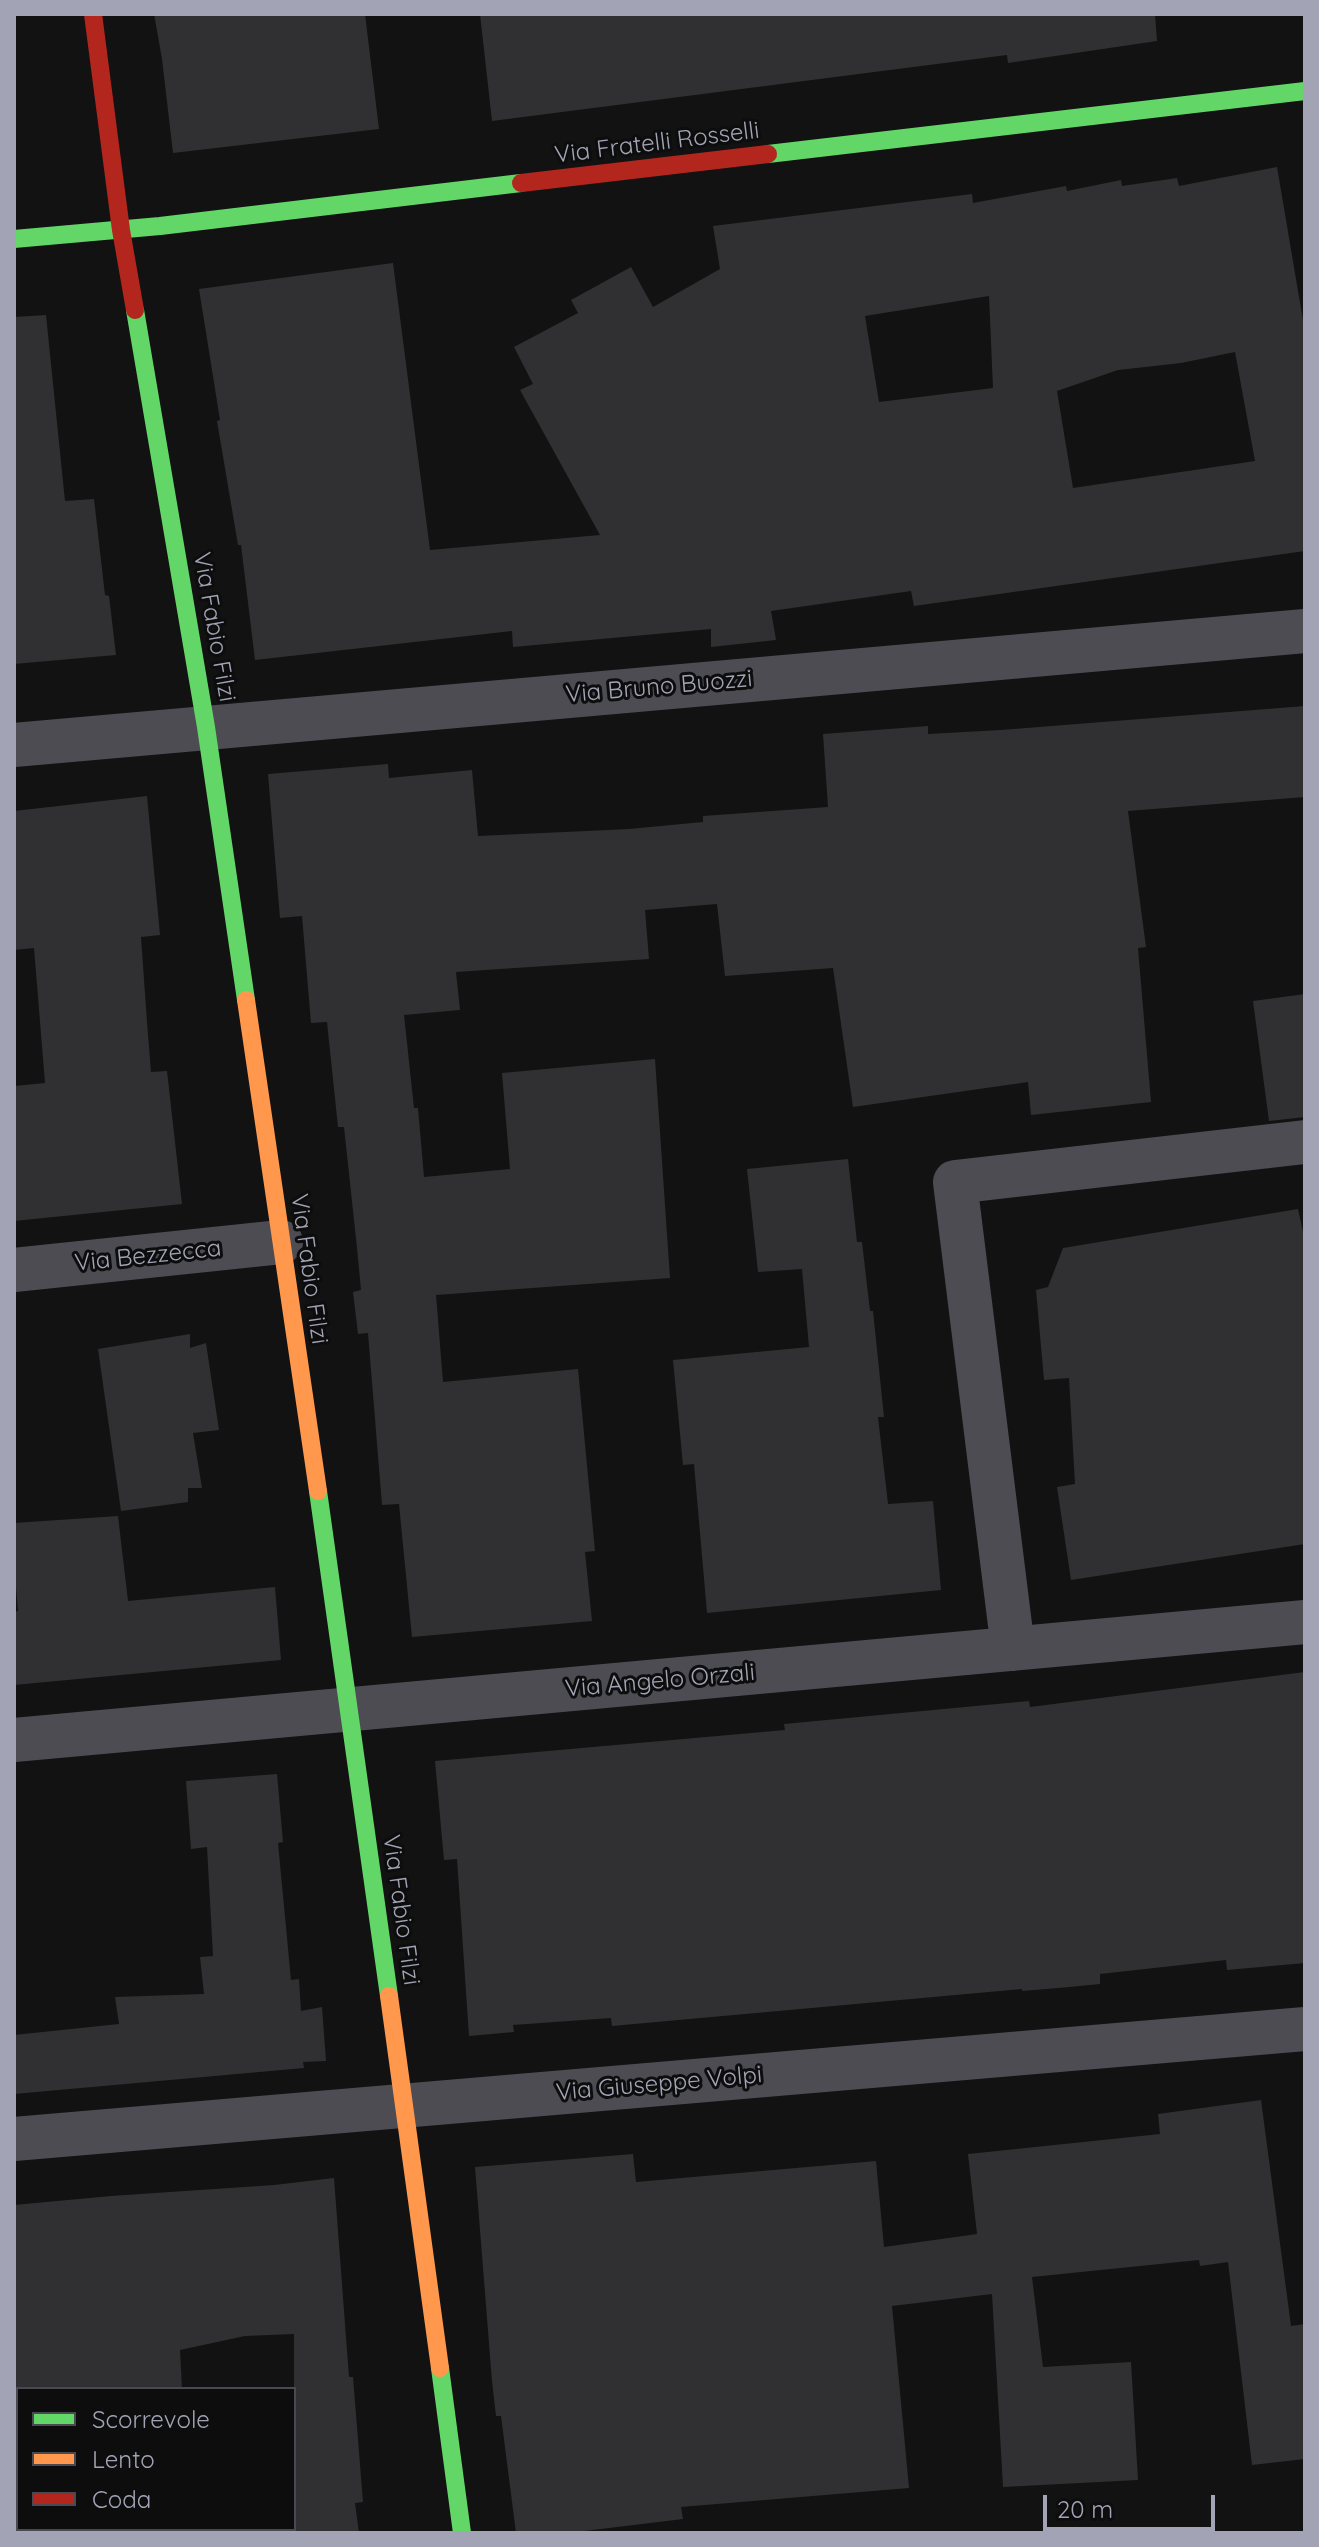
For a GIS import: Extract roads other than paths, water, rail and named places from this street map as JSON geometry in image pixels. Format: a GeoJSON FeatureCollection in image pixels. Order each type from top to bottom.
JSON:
{"type":"FeatureCollection","features":[{"type":"Feature","properties":{"kind":"street","name":"Via Fabio Filzi"},"geometry":{"type":"LineString","coordinates":[[93,14],[121,230],[206,727],[350,1709],[462,2533]]}},
{"type":"Feature","properties":{"kind":"street","name":"Via Fratelli Rosselli"},"geometry":{"type":"LineString","coordinates":[[14,239],[121,230],[1305,91]]}},
{"type":"Feature","properties":{"kind":"street","name":"Via Bruno Buozzi"},"geometry":{"type":"LineString","coordinates":[[14,745],[1305,631]]}},
{"type":"Feature","properties":{"kind":"street"},"geometry":{"type":"LineString","coordinates":[[1013,1649],[955,1182],[1305,1142]]}},
{"type":"Feature","properties":{"kind":"street","name":"Via Bezzecca"},"geometry":{"type":"LineString","coordinates":[[14,1270],[281,1242]]}},
{"type":"Feature","properties":{"kind":"street","name":"Via Angelo Orzali"},"geometry":{"type":"LineString","coordinates":[[14,1740],[1305,1622]]}},
{"type":"Feature","properties":{"kind":"street","name":"Via Giuseppe Volpi"},"geometry":{"type":"LineString","coordinates":[[14,2139],[1305,2029]]}}]}
